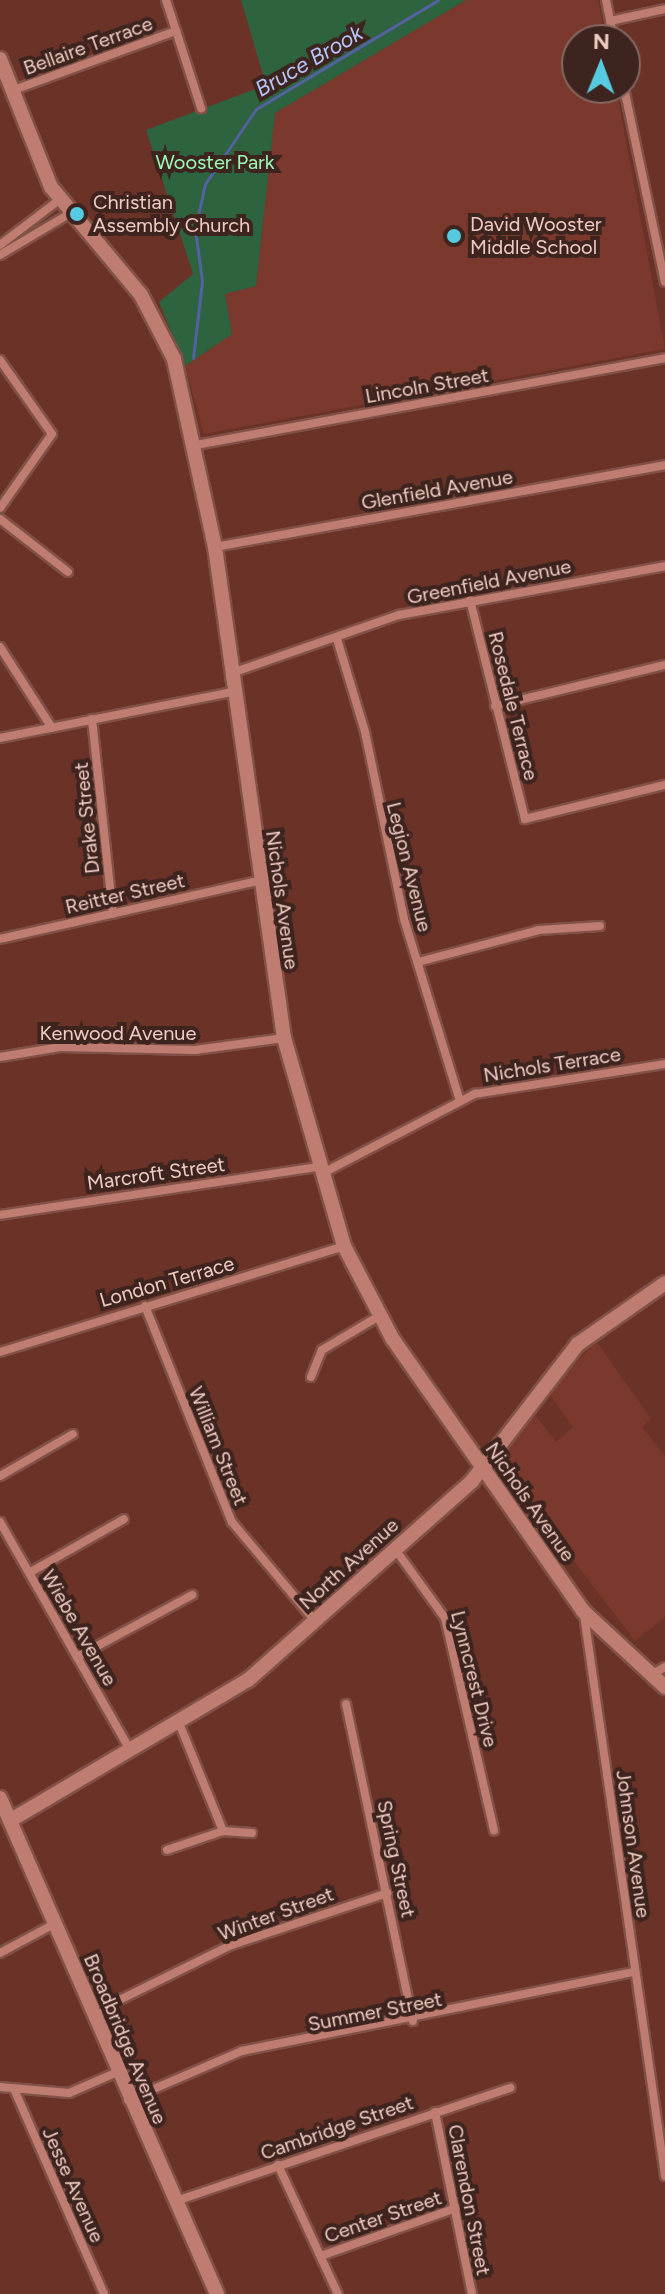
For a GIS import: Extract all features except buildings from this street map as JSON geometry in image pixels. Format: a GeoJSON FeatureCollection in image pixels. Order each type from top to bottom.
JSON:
{"type":"FeatureCollection","features":[{"type":"Feature","properties":{"kind":"main road","name":"Nichols Avenue"},"geometry":{"type":"LineString","coordinates":[[0,59],[10,91],[59,200],[163,331],[196,445],[215,547],[258,881],[284,1038],[318,1171],[344,1246],[379,1316],[481,1469],[583,1611],[658,1671],[665,1687]]}},
{"type":"Feature","properties":{"kind":"main road","name":"North Avenue"},"geometry":{"type":"LineString","coordinates":[[11,1820],[248,1680],[481,1469],[578,1344],[665,1283]]}},
{"type":"Feature","properties":{"kind":"main road","name":"Broadbridge Avenue"},"geometry":{"type":"LineString","coordinates":[[0,1798],[115,2073],[217,2294]]}},
{"type":"Feature","properties":{"kind":"street"},"geometry":{"type":"LineString","coordinates":[[166,0],[201,108]]}},
{"type":"Feature","properties":{"kind":"street"},"geometry":{"type":"LineString","coordinates":[[606,0],[611,24]]}},
{"type":"Feature","properties":{"kind":"street"},"geometry":{"type":"LineString","coordinates":[[610,21],[665,9]]}},
{"type":"Feature","properties":{"kind":"street","name":"Bellaire Terrace"},"geometry":{"type":"LineString","coordinates":[[10,91],[176,31]]}},
{"type":"Feature","properties":{"kind":"street"},"geometry":{"type":"LineString","coordinates":[[627,104],[665,282]]}},
{"type":"Feature","properties":{"kind":"street"},"geometry":{"type":"LineString","coordinates":[[0,245],[59,200]]}},
{"type":"Feature","properties":{"kind":"street"},"geometry":{"type":"LineString","coordinates":[[0,255],[69,214]]}},
{"type":"Feature","properties":{"kind":"street","name":"Lincoln Street"},"geometry":{"type":"LineString","coordinates":[[196,445],[665,358]]}},
{"type":"Feature","properties":{"kind":"street"},"geometry":{"type":"LineString","coordinates":[[0,360],[52,434],[0,508]]}},
{"type":"Feature","properties":{"kind":"street","name":"Glenfield Avenue"},"geometry":{"type":"LineString","coordinates":[[215,547],[665,465]]}},
{"type":"Feature","properties":{"kind":"street"},"geometry":{"type":"LineString","coordinates":[[0,519],[68,572]]}},
{"type":"Feature","properties":{"kind":"street","name":"Greenfield Avenue"},"geometry":{"type":"LineString","coordinates":[[232,673],[399,615],[665,566]]}},
{"type":"Feature","properties":{"kind":"street","name":"Rosedale Terrace"},"geometry":{"type":"LineString","coordinates":[[470,600],[525,819],[665,785]]}},
{"type":"Feature","properties":{"kind":"street","name":"Legion Avenue"},"geometry":{"type":"LineString","coordinates":[[337,639],[418,962],[460,1101]]}},
{"type":"Feature","properties":{"kind":"street"},"geometry":{"type":"LineString","coordinates":[[0,647],[52,728]]}},
{"type":"Feature","properties":{"kind":"street"},"geometry":{"type":"LineString","coordinates":[[495,706],[665,665]]}},
{"type":"Feature","properties":{"kind":"street"},"geometry":{"type":"LineString","coordinates":[[0,738],[233,692]]}},
{"type":"Feature","properties":{"kind":"street","name":"Drake Street"},"geometry":{"type":"LineString","coordinates":[[92,719],[113,914]]}},
{"type":"Feature","properties":{"kind":"street","name":"Reitter Street"},"geometry":{"type":"LineString","coordinates":[[0,939],[258,881]]}},
{"type":"Feature","properties":{"kind":"street"},"geometry":{"type":"LineString","coordinates":[[418,962],[539,930],[600,926]]}},
{"type":"Feature","properties":{"kind":"street","name":"Kenwood Avenue"},"geometry":{"type":"LineString","coordinates":[[0,1057],[90,1046],[195,1050],[284,1038]]}},
{"type":"Feature","properties":{"kind":"street","name":"Nichols Terrace"},"geometry":{"type":"LineString","coordinates":[[318,1171],[460,1101],[665,1064]]}},
{"type":"Feature","properties":{"kind":"street","name":"Marcroft Street"},"geometry":{"type":"LineString","coordinates":[[0,1215],[318,1171]]}},
{"type":"Feature","properties":{"kind":"street","name":"London Terrace"},"geometry":{"type":"LineString","coordinates":[[0,1352],[344,1246]]}},
{"type":"Feature","properties":{"kind":"street","name":"William Street"},"geometry":{"type":"LineString","coordinates":[[145,1306],[232,1522],[315,1621]]}},
{"type":"Feature","properties":{"kind":"street"},"geometry":{"type":"LineString","coordinates":[[311,1377],[322,1350],[379,1316]]}},
{"type":"Feature","properties":{"kind":"street"},"geometry":{"type":"LineString","coordinates":[[0,1476],[73,1434]]}},
{"type":"Feature","properties":{"kind":"street"},"geometry":{"type":"LineString","coordinates":[[29,1573],[124,1519]]}},
{"type":"Feature","properties":{"kind":"street","name":"Wiebe Avenue"},"geometry":{"type":"LineString","coordinates":[[0,1522],[130,1750]]}},
{"type":"Feature","properties":{"kind":"street","name":"Lynncrest Drive"},"geometry":{"type":"LineString","coordinates":[[395,1549],[445,1618],[494,1830]]}},
{"type":"Feature","properties":{"kind":"street"},"geometry":{"type":"LineString","coordinates":[[77,1657],[192,1595]]}},
{"type":"Feature","properties":{"kind":"street","name":"Johnson Avenue"},"geometry":{"type":"LineString","coordinates":[[583,1611],[665,2176]]}},
{"type":"Feature","properties":{"kind":"street","name":"Spring Street"},"geometry":{"type":"LineString","coordinates":[[346,1704],[413,2021]]}},
{"type":"Feature","properties":{"kind":"street"},"geometry":{"type":"LineString","coordinates":[[179,1723],[223,1831]]}},
{"type":"Feature","properties":{"kind":"street"},"geometry":{"type":"LineString","coordinates":[[167,1850],[223,1831],[252,1833]]}},
{"type":"Feature","properties":{"kind":"street","name":"Winter Street"},"geometry":{"type":"LineString","coordinates":[[92,2013],[229,1946],[387,1893]]}},
{"type":"Feature","properties":{"kind":"street"},"geometry":{"type":"LineString","coordinates":[[0,1953],[54,1924]]}},
{"type":"Feature","properties":{"kind":"street","name":"Summer Street"},"geometry":{"type":"LineString","coordinates":[[128,2100],[242,2051],[413,2021],[635,1972]]}},
{"type":"Feature","properties":{"kind":"street"},"geometry":{"type":"LineString","coordinates":[[0,2087],[69,2093],[115,2073]]}},
{"type":"Feature","properties":{"kind":"street","name":"Cambridge Street"},"geometry":{"type":"LineString","coordinates":[[175,2201],[510,2088]]}},
{"type":"Feature","properties":{"kind":"street","name":"Jesse Avenue"},"geometry":{"type":"LineString","coordinates":[[14,2089],[104,2294]]}},
{"type":"Feature","properties":{"kind":"street","name":"Clarendon Street"},"geometry":{"type":"LineString","coordinates":[[435,2112],[472,2294]]}},
{"type":"Feature","properties":{"kind":"street"},"geometry":{"type":"LineString","coordinates":[[278,2165],[338,2294]]}},
{"type":"Feature","properties":{"kind":"street","name":"Center Street"},"geometry":{"type":"LineString","coordinates":[[321,2256],[456,2208]]}},
{"type":"Feature","properties":{"kind":"shaded area","name":"David Wooster Middle School"},"geometry":{"type":"Polygon","coordinates":[[[466,0],[598,0],[603,24],[561,24],[561,104],[619,104],[665,349],[204,434],[185,366],[232,334],[225,294],[256,286],[275,113],[466,0]]]}},
{"type":"Feature","properties":{"kind":"shaded area"},"geometry":{"type":"Polygon","coordinates":[[[596,1341],[651,1419],[642,1427],[665,1456],[665,1617],[635,1641],[496,1459],[533,1412],[556,1442],[573,1427],[549,1394],[596,1341]]]}},
{"type":"Feature","properties":{"kind":"green space","name":"Wooster Park"},"geometry":{"type":"Polygon","coordinates":[[[241,0],[466,0],[275,113],[256,286],[225,294],[232,334],[185,366],[159,302],[193,274],[146,130],[266,85],[241,0]]]}},
{"type":"Feature","properties":{"kind":"waterway","name":"Bruce Brook"},"geometry":{"type":"LineString","coordinates":[[193,358],[202,281],[195,229],[205,184],[256,109],[438,0]]}},
{"type":"Feature","properties":{"kind":"place","name":"Christian Assembly Church"},"geometry":{"type":"Point","coordinates":[77,214]}},
{"type":"Feature","properties":{"kind":"place","name":"David Wooster Middle School"},"geometry":{"type":"Point","coordinates":[454,236]}}]}
